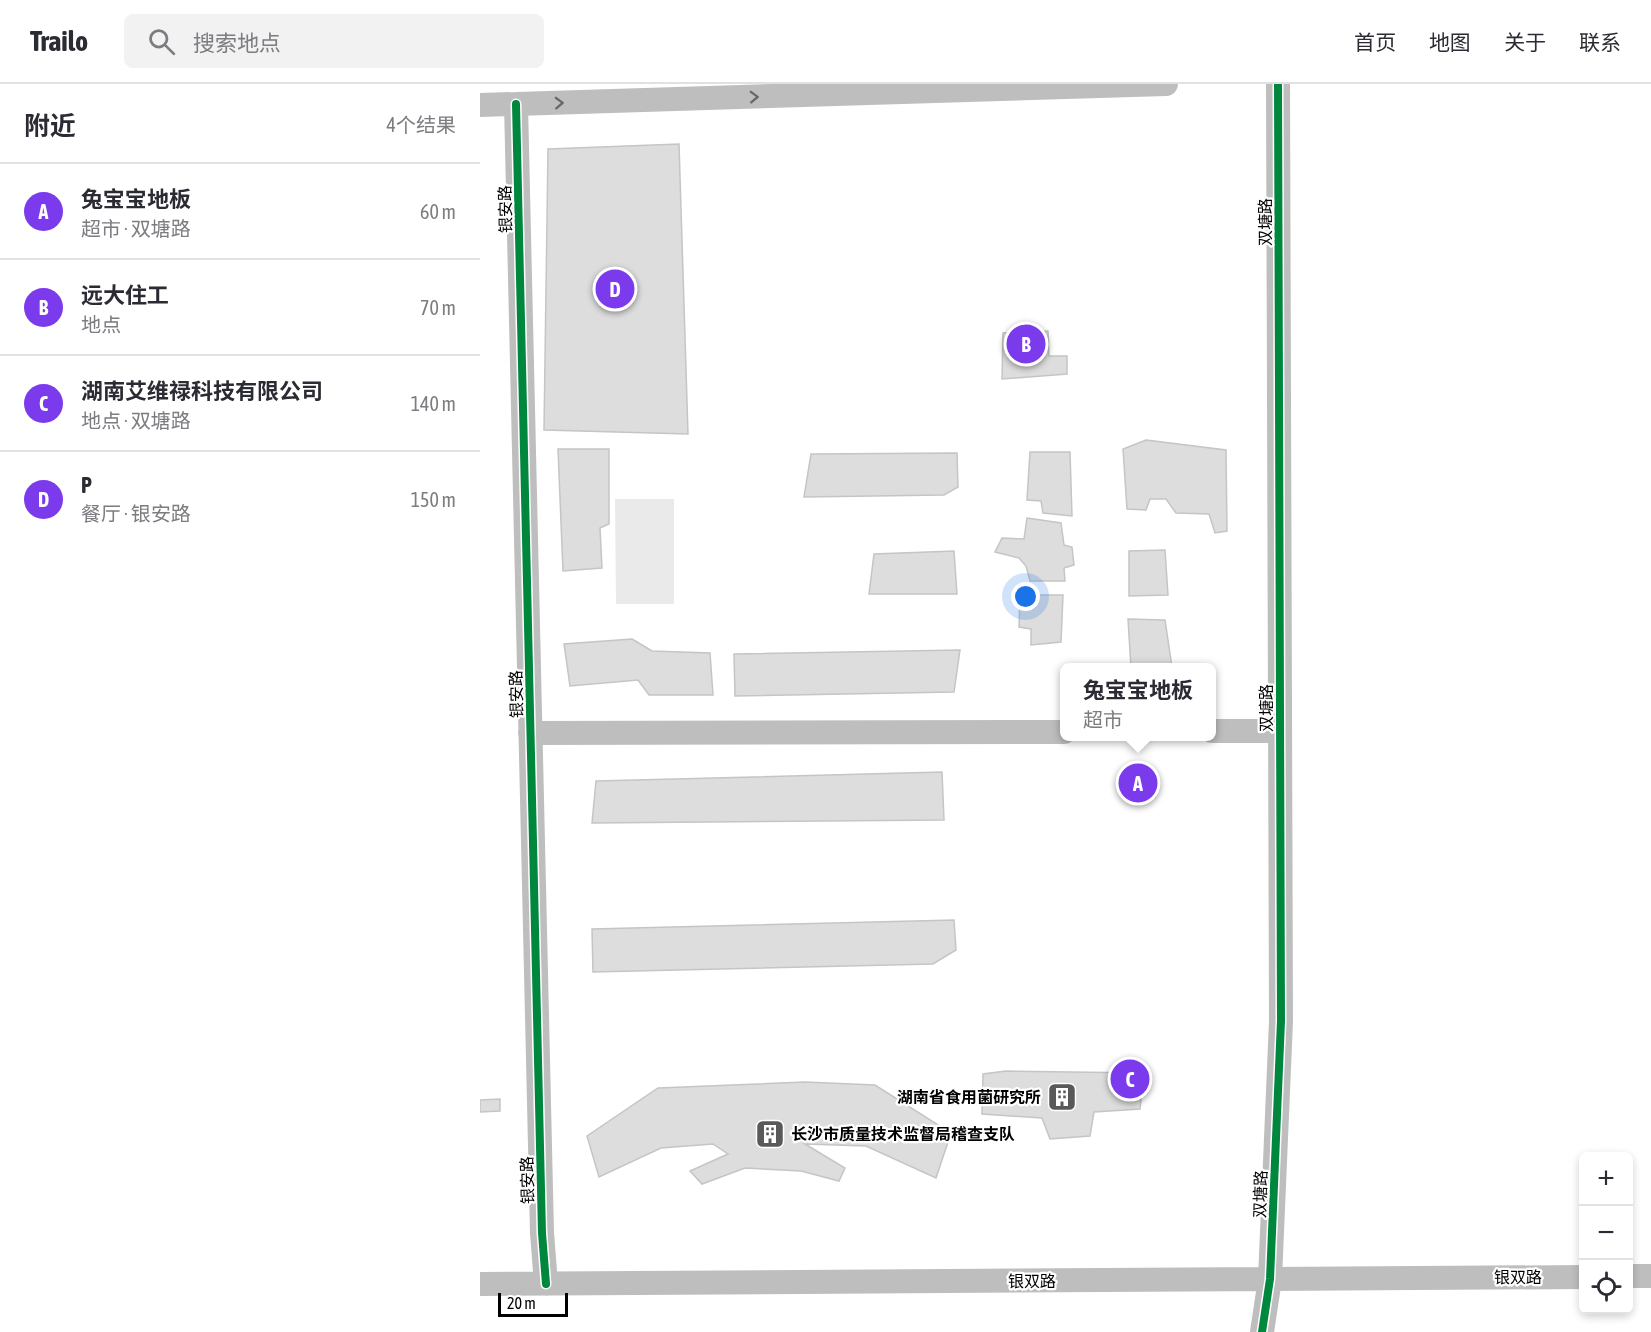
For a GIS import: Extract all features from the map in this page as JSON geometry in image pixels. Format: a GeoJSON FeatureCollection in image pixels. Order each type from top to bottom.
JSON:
{"type":"FeatureCollection","features":[{"type":"Feature","properties":{"kind":"street"},"geometry":{"type":"LineString","coordinates":[[480,105],[1167,84]]}},
{"type":"Feature","properties":{"kind":"street","name":"双塘路"},"geometry":{"type":"LineString","coordinates":[[1262,1332],[1270,1279],[1281,1021],[1278,84]]}},
{"type":"Feature","properties":{"kind":"street","name":"银安路"},"geometry":{"type":"LineString","coordinates":[[516,104],[542,1233],[546,1284]]}},
{"type":"Feature","properties":{"kind":"street"},"geometry":{"type":"LineString","coordinates":[[1216,731],[1280,731]]}},
{"type":"Feature","properties":{"kind":"street"},"geometry":{"type":"LineString","coordinates":[[531,733],[1060,732]]}},
{"type":"Feature","properties":{"kind":"street"},"geometry":{"type":"LineString","coordinates":[[1633,1276],[1651,1276]]}},
{"type":"Feature","properties":{"kind":"street","name":"银双路"},"geometry":{"type":"LineString","coordinates":[[480,1284],[1579,1277]]}},
{"type":"Feature","properties":{"kind":"shaded area"},"geometry":{"type":"Polygon","coordinates":[[[615,499],[674,499],[674,604],[616,604],[615,499]]]}},
{"type":"Feature","properties":{"kind":"building"},"geometry":{"type":"Polygon","coordinates":[[[679,144],[688,434],[544,430],[548,149],[679,144]]]}},
{"type":"Feature","properties":{"kind":"building"},"geometry":{"type":"Polygon","coordinates":[[[1048,331],[1049,356],[1067,356],[1067,374],[1002,379],[1003,333],[1048,331]]]}},
{"type":"Feature","properties":{"kind":"building"},"geometry":{"type":"Polygon","coordinates":[[[1146,440],[1226,450],[1227,531],[1215,533],[1209,514],[1176,513],[1166,499],[1150,499],[1146,510],[1127,509],[1123,449],[1146,440]]]}},
{"type":"Feature","properties":{"kind":"building"},"geometry":{"type":"Polygon","coordinates":[[[558,449],[609,449],[609,524],[600,528],[602,568],[563,571],[558,449]]]}},
{"type":"Feature","properties":{"kind":"building"},"geometry":{"type":"Polygon","coordinates":[[[1030,452],[1070,452],[1072,516],[1043,513],[1041,501],[1027,500],[1030,452]]]}},
{"type":"Feature","properties":{"kind":"building"},"geometry":{"type":"Polygon","coordinates":[[[957,453],[958,487],[944,495],[804,497],[811,454],[957,453]]]}},
{"type":"Feature","properties":{"kind":"building"},"geometry":{"type":"Polygon","coordinates":[[[1027,518],[1061,523],[1064,545],[1072,547],[1074,565],[1064,568],[1065,581],[1030,581],[1026,566],[1019,558],[995,552],[1002,538],[1024,539],[1027,518]]]}},
{"type":"Feature","properties":{"kind":"building"},"geometry":{"type":"Polygon","coordinates":[[[1165,550],[1168,595],[1129,596],[1129,551],[1165,550]]]}},
{"type":"Feature","properties":{"kind":"building"},"geometry":{"type":"Polygon","coordinates":[[[954,551],[957,594],[869,594],[874,554],[954,551]]]}},
{"type":"Feature","properties":{"kind":"building"},"geometry":{"type":"Polygon","coordinates":[[[1020,595],[1063,595],[1061,642],[1031,645],[1031,629],[1019,627],[1020,595]]]}},
{"type":"Feature","properties":{"kind":"building"},"geometry":{"type":"Polygon","coordinates":[[[1128,619],[1165,620],[1171,663],[1131,663],[1128,619]]]}},
{"type":"Feature","properties":{"kind":"building"},"geometry":{"type":"Polygon","coordinates":[[[632,639],[652,651],[710,653],[713,695],[649,695],[638,680],[570,686],[564,644],[632,639]]]}},
{"type":"Feature","properties":{"kind":"building"},"geometry":{"type":"Polygon","coordinates":[[[960,650],[954,692],[735,696],[734,654],[960,650]]]}},
{"type":"Feature","properties":{"kind":"building"},"geometry":{"type":"Polygon","coordinates":[[[942,772],[944,820],[592,823],[596,781],[942,772]]]}},
{"type":"Feature","properties":{"kind":"building"},"geometry":{"type":"Polygon","coordinates":[[[1121,772],[1155,772],[1155,797],[1121,794],[1121,772]]]}},
{"type":"Feature","properties":{"kind":"building"},"geometry":{"type":"Polygon","coordinates":[[[954,920],[956,950],[933,964],[593,972],[592,929],[954,920]]]}},
{"type":"Feature","properties":{"kind":"building","name":"湖南省食用菌研究所"},"geometry":{"type":"Polygon","coordinates":[[[1006,1071],[1144,1073],[1140,1109],[1094,1112],[1090,1136],[1050,1139],[1042,1118],[982,1114],[983,1074],[1006,1071]]]}},
{"type":"Feature","properties":{"kind":"building"},"geometry":{"type":"Polygon","coordinates":[[[1114,1072],[1144,1073],[1143,1085],[1118,1085],[1114,1072]]]}},
{"type":"Feature","properties":{"kind":"building","name":"长沙市质量技术监督局稽查支队"},"geometry":{"type":"Polygon","coordinates":[[[805,1082],[875,1085],[951,1133],[936,1178],[866,1146],[805,1144],[845,1168],[839,1181],[801,1171],[745,1168],[702,1184],[690,1171],[728,1154],[713,1144],[661,1148],[599,1177],[587,1136],[658,1088],[805,1082]]]}},
{"type":"Feature","properties":{"kind":"building"},"geometry":{"type":"Polygon","coordinates":[[[500,1099],[500,1111],[480,1112],[480,1100],[500,1099]]]}},
{"type":"Feature","properties":{"kind":"cycle path"},"geometry":{"type":"LineString","coordinates":[[1262,1332],[1270,1279],[1281,1021],[1278,84]]}},
{"type":"Feature","properties":{"kind":"cycle path"},"geometry":{"type":"LineString","coordinates":[[516,104],[542,1233],[546,1284]]}},
{"type":"Feature","properties":{"kind":"place","name":"P"},"geometry":{"type":"Point","coordinates":[615,289]}},
{"type":"Feature","properties":{"kind":"place","name":"远大住工"},"geometry":{"type":"Point","coordinates":[1026,344]}},
{"type":"Feature","properties":{"kind":"place","name":"兔宝宝地板"},"geometry":{"type":"Point","coordinates":[1138,783]}},
{"type":"Feature","properties":{"kind":"place","name":"湖南艾维禄科技有限公司"},"geometry":{"type":"Point","coordinates":[1130,1079]}},
{"type":"Feature","properties":{"kind":"place","name":"湖南省食用菌研究所"},"geometry":{"type":"Point","coordinates":[1062,1097]}},
{"type":"Feature","properties":{"kind":"place","name":"长沙市质量技术监督局稽查支队"},"geometry":{"type":"Point","coordinates":[770,1134]}}]}
